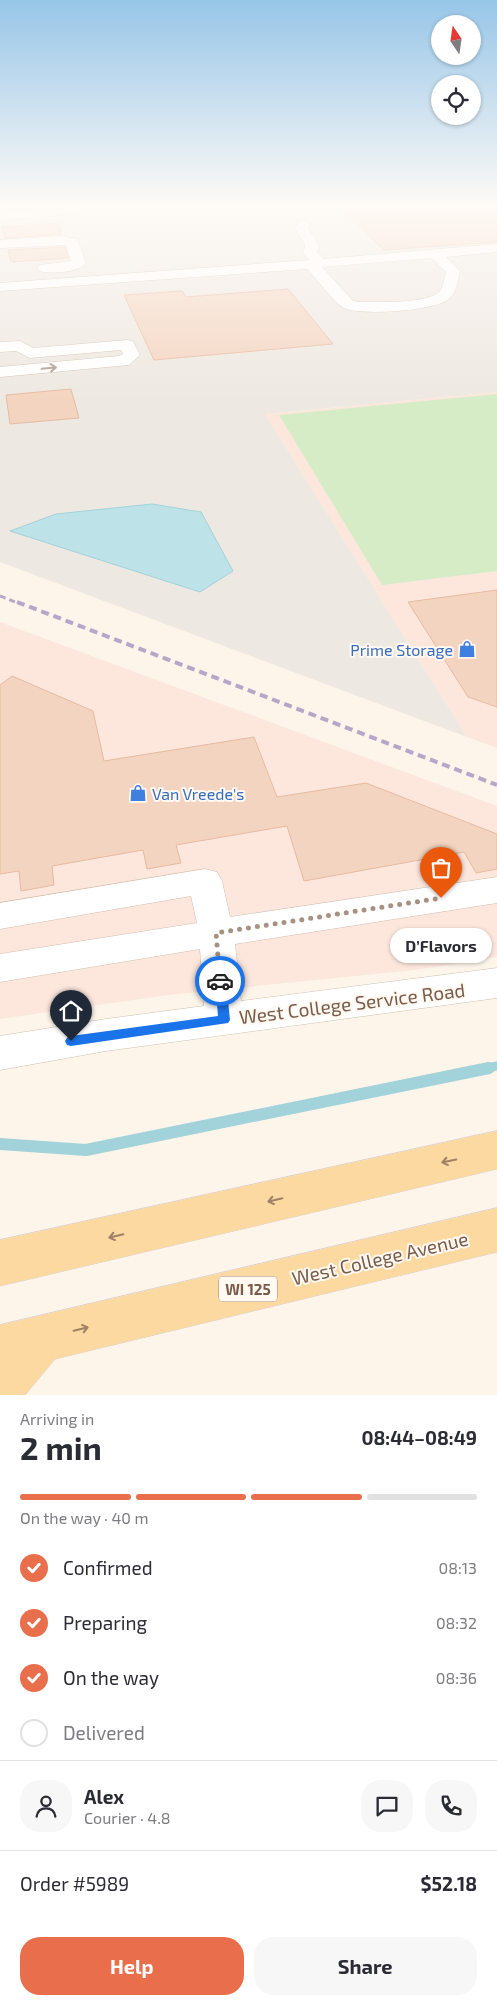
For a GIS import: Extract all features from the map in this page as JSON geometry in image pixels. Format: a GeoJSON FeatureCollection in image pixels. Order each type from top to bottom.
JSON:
{"type":"FeatureCollection","features":[{"type":"Feature","properties":{"kind":"main road"},"geometry":{"type":"LineString","coordinates":[[0,1263],[497,1150]]}},
{"type":"Feature","properties":{"kind":"main road","name":"West College Avenue"},"geometry":{"type":"LineString","coordinates":[[21,1343],[497,1230]]}},
{"type":"Feature","properties":{"kind":"main road"},"geometry":{"type":"LineString","coordinates":[[0,1387],[21,1343]]}},
{"type":"Feature","properties":{"kind":"street"},"geometry":{"type":"LineString","coordinates":[[33,271],[60,282]]}},
{"type":"Feature","properties":{"kind":"street"},"geometry":{"type":"LineString","coordinates":[[60,282],[68,271]]}},
{"type":"Feature","properties":{"kind":"street"},"geometry":{"type":"LineString","coordinates":[[0,287],[217,271]]}},
{"type":"Feature","properties":{"kind":"street"},"geometry":{"type":"LineString","coordinates":[[320,271],[348,304],[358,307],[426,302],[440,298],[450,288],[453,271]]}},
{"type":"Feature","properties":{"kind":"street"},"geometry":{"type":"LineString","coordinates":[[194,273],[204,281],[219,286]]}},
{"type":"Feature","properties":{"kind":"street"},"geometry":{"type":"LineString","coordinates":[[307,283],[327,281]]}},
{"type":"Feature","properties":{"kind":"street"},"geometry":{"type":"LineString","coordinates":[[0,341],[102,332]]}},
{"type":"Feature","properties":{"kind":"street"},"geometry":{"type":"LineString","coordinates":[[0,347],[20,346],[30,353],[127,344],[132,355],[123,361],[0,372]]}},
{"type":"Feature","properties":{"kind":"street"},"geometry":{"type":"LineString","coordinates":[[0,916],[205,881],[216,933],[224,1020]]}},
{"type":"Feature","properties":{"kind":"street"},"geometry":{"type":"LineString","coordinates":[[0,968],[497,890]]}},
{"type":"Feature","properties":{"kind":"street","name":"West College Service Road"},"geometry":{"type":"LineString","coordinates":[[0,1053],[106,1035],[497,983]]}},
{"type":"Feature","properties":{"kind":"shaded area"},"geometry":{"type":"Polygon","coordinates":[[[0,271],[497,271],[497,392],[265,414],[467,737],[0,562],[0,271]]]}},
{"type":"Feature","properties":{"kind":"shaded area"},"geometry":{"type":"Polygon","coordinates":[[[497,392],[497,748],[467,737],[265,414],[497,392]]]}},
{"type":"Feature","properties":{"kind":"shaded area"},"geometry":{"type":"Polygon","coordinates":[[[0,622],[497,806],[497,957],[415,970],[169,995],[0,1019],[0,622]]]}},
{"type":"Feature","properties":{"kind":"green space"},"geometry":{"type":"Polygon","coordinates":[[[497,394],[497,571],[382,585],[279,415],[497,394]]]}},
{"type":"Feature","properties":{"kind":"water"},"geometry":{"type":"Polygon","coordinates":[[[152,504],[201,512],[233,571],[200,592],[10,531],[56,514],[152,504]]]}},
{"type":"Feature","properties":{"kind":"building"},"geometry":{"type":"Polygon","coordinates":[[[288,289],[333,344],[154,360],[124,295],[182,291],[186,297],[288,289]]]}},
{"type":"Feature","properties":{"kind":"building"},"geometry":{"type":"Polygon","coordinates":[[[71,389],[79,418],[10,424],[6,395],[71,389]]]}},
{"type":"Feature","properties":{"kind":"building","name":"Prime Storage"},"geometry":{"type":"Polygon","coordinates":[[[497,590],[497,707],[468,697],[408,602],[497,590]]]}},
{"type":"Feature","properties":{"kind":"building","name":"Van Vreede's"},"geometry":{"type":"Polygon","coordinates":[[[12,676],[93,711],[104,761],[254,737],[277,797],[366,783],[497,834],[497,869],[476,873],[464,852],[304,881],[287,826],[176,845],[181,863],[147,869],[143,850],[52,866],[54,885],[21,891],[19,871],[0,874],[0,685],[12,676]]]}},
{"type":"Feature","properties":{"kind":"waterway"},"geometry":{"type":"LineString","coordinates":[[483,1069],[497,1066]]}},
{"type":"Feature","properties":{"kind":"waterway"},"geometry":{"type":"LineString","coordinates":[[0,1144],[86,1150],[489,1068]]}},
{"type":"Feature","properties":{"kind":"railway"},"geometry":{"type":"LineString","coordinates":[[0,596],[20,604]]}},
{"type":"Feature","properties":{"kind":"railway"},"geometry":{"type":"LineString","coordinates":[[17,602],[497,785]]}},
{"type":"Feature","properties":{"kind":"way so far"},"geometry":{"type":"LineString","coordinates":[[220,981],[216,933],[441,898]]}},
{"type":"Feature","properties":{"kind":"place","name":"Prime Storage"},"geometry":{"type":"Point","coordinates":[467,649]}},
{"type":"Feature","properties":{"kind":"place","name":"Van Vreede's"},"geometry":{"type":"Point","coordinates":[138,793]}},
{"type":"Feature","properties":{"kind":"place","name":"D’Flavors"},"geometry":{"type":"Point","coordinates":[441,898]}},
{"type":"Feature","properties":{"kind":"route"},"geometry":{"type":"LineString","coordinates":[[71,1041],[224,1020],[220,981]]}}]}
